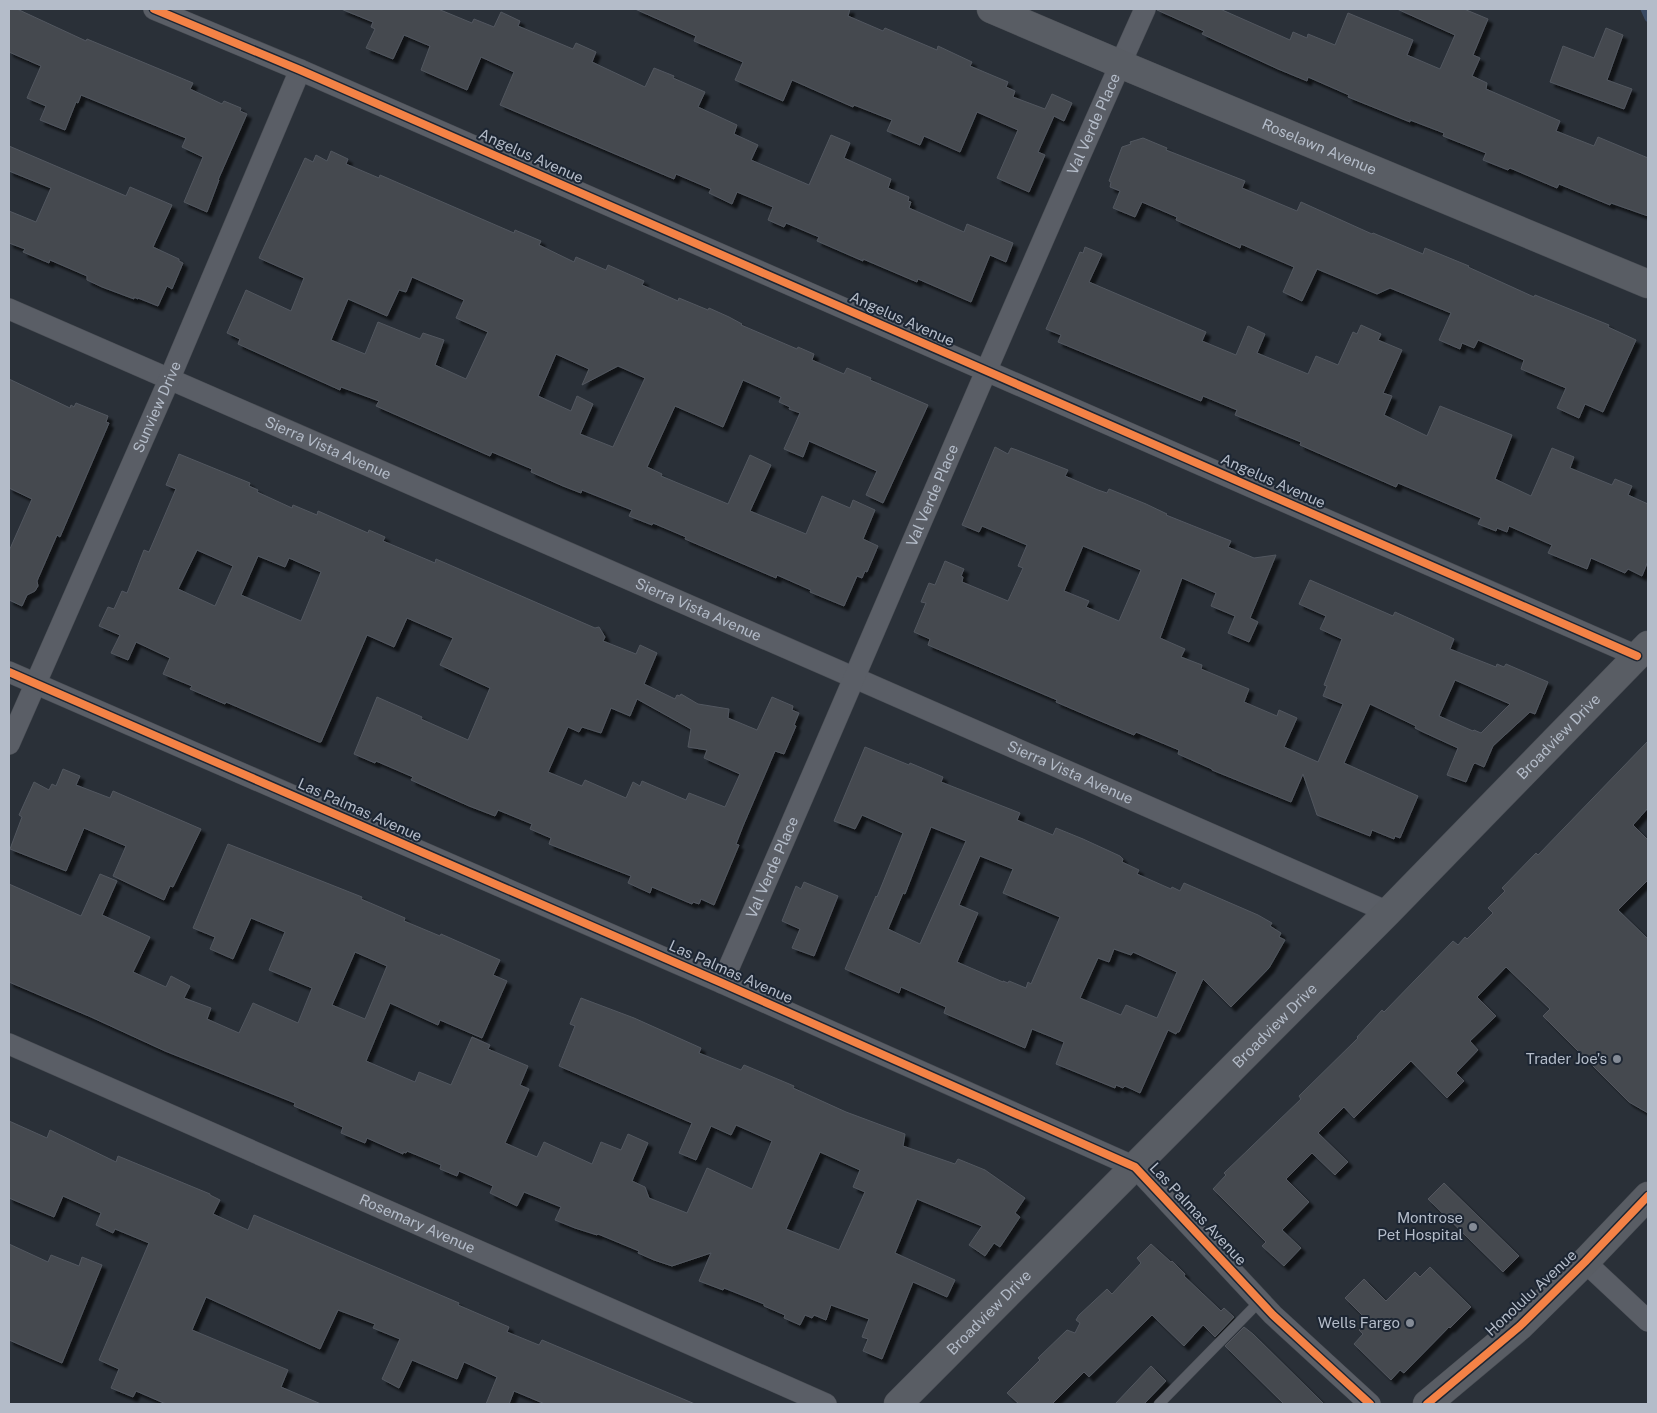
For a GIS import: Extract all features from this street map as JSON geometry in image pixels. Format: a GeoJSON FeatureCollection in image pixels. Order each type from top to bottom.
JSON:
{"type":"FeatureCollection","features":[{"type":"Feature","properties":{"kind":"street","name":"Angelus Avenue"},"geometry":{"type":"LineString","coordinates":[[154,9],[300,70],[985,370],[1643,651]]}},
{"type":"Feature","properties":{"kind":"street","name":"Roselawn Avenue"},"geometry":{"type":"LineString","coordinates":[[991,9],[1648,284]]}},
{"type":"Feature","properties":{"kind":"street","name":"Val Verde Place"},"geometry":{"type":"LineString","coordinates":[[722,983],[856,678],[985,370],[1144,9]]}},
{"type":"Feature","properties":{"kind":"street","name":"Sunview Drive"},"geometry":{"type":"LineString","coordinates":[[9,744],[169,380],[300,70]]}},
{"type":"Feature","properties":{"kind":"street","name":"Sierra Vista Avenue"},"geometry":{"type":"LineString","coordinates":[[9,309],[1388,912]]}},
{"type":"Feature","properties":{"kind":"street","name":"Broadview Drive"},"geometry":{"type":"LineString","coordinates":[[898,1404],[1388,912],[1643,651]]}},
{"type":"Feature","properties":{"kind":"street","name":"Las Palmas Avenue"},"geometry":{"type":"LineString","coordinates":[[9,672],[722,983],[1135,1166],[1260,1301],[1370,1404]]}},
{"type":"Feature","properties":{"kind":"street","name":"Rosemary Avenue"},"geometry":{"type":"LineString","coordinates":[[9,1044],[826,1404]]}},
{"type":"Feature","properties":{"kind":"street","name":"Honolulu Avenue"},"geometry":{"type":"LineString","coordinates":[[1427,1404],[1520,1326],[1648,1196]]}},
{"type":"Feature","properties":{"kind":"street"},"geometry":{"type":"LineString","coordinates":[[1585,1262],[1648,1321]]}},
{"type":"Feature","properties":{"kind":"lane"},"geometry":{"type":"LineString","coordinates":[[1159,1404],[1260,1301]]}},
{"type":"Feature","properties":{"kind":"building"},"geometry":{"type":"Polygon","coordinates":[[[9,9],[17,9],[86,41],[87,39],[193,83],[190,89],[222,104],[224,101],[241,108],[240,111],[247,114],[218,180],[207,212],[184,202],[203,157],[182,147],[186,138],[81,95],[78,103],[76,102],[65,130],[40,120],[46,106],[27,98],[41,66],[9,52],[9,9]]]}},
{"type":"Feature","properties":{"kind":"building"},"geometry":{"type":"Polygon","coordinates":[[[341,9],[438,9],[472,23],[474,19],[494,27],[501,12],[520,21],[518,26],[573,49],[576,43],[596,52],[592,62],[645,87],[654,68],[705,92],[698,107],[737,125],[734,134],[758,145],[751,160],[809,185],[831,135],[850,143],[844,158],[891,179],[888,188],[909,197],[908,201],[911,202],[909,208],[964,232],[967,224],[1013,243],[1006,262],[990,255],[971,302],[918,279],[917,282],[863,259],[863,261],[817,241],[819,237],[786,223],[784,227],[768,220],[773,207],[737,192],[732,204],[709,193],[711,189],[676,174],[674,179],[500,105],[514,72],[481,57],[467,90],[421,70],[430,46],[404,35],[393,59],[366,48],[375,29],[371,27],[373,22],[341,9]]]}},
{"type":"Feature","properties":{"kind":"building"},"geometry":{"type":"Polygon","coordinates":[[[635,9],[850,9],[848,16],[883,31],[885,28],[937,50],[938,46],[972,62],[970,66],[1008,82],[1006,87],[1015,91],[1013,97],[1045,109],[1052,94],[1072,103],[1064,121],[1054,116],[1038,152],[1045,155],[1029,192],[997,178],[1018,130],[977,112],[960,152],[924,136],[920,145],[887,131],[892,120],[854,105],[853,107],[792,80],[783,101],[735,80],[743,62],[694,41],[696,36],[635,9]]]}},
{"type":"Feature","properties":{"kind":"building"},"geometry":{"type":"Polygon","coordinates":[[[1157,9],[1220,9],[1290,40],[1293,32],[1307,38],[1308,34],[1335,45],[1348,13],[1413,40],[1407,55],[1440,69],[1455,35],[1397,9],[1464,9],[1488,19],[1473,55],[1480,58],[1472,76],[1487,83],[1486,89],[1560,121],[1556,131],[1594,146],[1598,137],[1648,158],[1648,216],[1611,203],[1610,205],[1559,184],[1557,188],[1510,168],[1508,170],[1483,160],[1486,153],[1443,136],[1444,133],[1410,120],[1410,122],[1348,97],[1349,95],[1308,77],[1307,81],[1278,69],[1202,34],[1204,31],[1157,9]]]}},
{"type":"Feature","properties":{"kind":"building"},"geometry":{"type":"Polygon","coordinates":[[[1606,28],[1623,35],[1607,80],[1632,89],[1624,109],[1550,82],[1563,46],[1594,58],[1606,28]]]}},
{"type":"Feature","properties":{"kind":"building"},"geometry":{"type":"Polygon","coordinates":[[[1143,138],[1167,148],[1166,150],[1245,181],[1242,188],[1297,211],[1301,202],[1372,234],[1423,254],[1425,248],[1469,266],[1534,297],[1535,295],[1609,325],[1608,327],[1636,340],[1603,412],[1585,404],[1579,418],[1557,408],[1566,388],[1521,369],[1524,360],[1478,340],[1474,348],[1462,343],[1460,349],[1439,340],[1451,313],[1390,288],[1377,294],[1317,269],[1302,301],[1283,292],[1294,267],[1241,244],[1240,248],[1176,220],[1177,217],[1142,202],[1135,217],[1113,208],[1120,191],[1110,187],[1111,182],[1109,181],[1122,147],[1143,138]]]}},
{"type":"Feature","properties":{"kind":"building"},"geometry":{"type":"Polygon","coordinates":[[[9,146],[126,196],[130,187],[172,205],[153,247],[179,259],[183,263],[172,289],[167,286],[158,306],[102,287],[87,280],[87,276],[50,260],[49,263],[23,252],[25,249],[9,243],[9,211],[36,222],[51,188],[9,171],[9,146]]]}},
{"type":"Feature","properties":{"kind":"building"},"geometry":{"type":"Polygon","coordinates":[[[331,151],[348,159],[346,164],[379,178],[380,175],[514,233],[515,230],[541,241],[539,245],[574,262],[576,257],[606,270],[608,265],[644,281],[642,285],[678,301],[679,298],[708,310],[709,308],[741,325],[797,349],[798,347],[814,354],[812,360],[844,374],[847,368],[928,405],[883,503],[866,495],[877,471],[809,441],[803,457],[784,449],[800,413],[789,409],[790,407],[779,402],[781,397],[743,380],[723,427],[675,406],[647,467],[662,474],[661,476],[728,504],[750,455],[771,465],[750,511],[806,534],[822,496],[850,508],[853,500],[875,510],[863,539],[878,546],[867,572],[865,571],[862,578],[857,576],[844,606],[810,592],[811,590],[777,575],[776,578],[685,539],[686,537],[653,523],[652,525],[629,516],[632,510],[582,490],[581,493],[563,486],[531,472],[532,469],[492,452],[490,456],[376,406],[379,401],[341,387],[340,390],[238,344],[240,339],[227,333],[246,290],[291,311],[304,278],[259,258],[305,158],[313,162],[316,155],[327,161],[331,151]],[[412,277],[406,292],[399,290],[387,316],[348,299],[331,340],[365,354],[378,322],[420,339],[423,333],[444,340],[435,365],[466,379],[488,332],[456,318],[464,300],[412,277]],[[556,354],[538,396],[571,411],[577,396],[593,404],[580,434],[613,447],[645,378],[618,366],[582,385],[589,369],[556,354]]]}},
{"type":"Feature","properties":{"kind":"building"},"geometry":{"type":"Polygon","coordinates":[[[1085,247],[1102,254],[1089,282],[1206,332],[1202,341],[1236,355],[1248,326],[1265,334],[1257,353],[1308,374],[1316,356],[1338,365],[1353,332],[1357,334],[1361,325],[1381,334],[1378,340],[1402,350],[1383,393],[1392,396],[1384,415],[1427,436],[1440,406],[1512,435],[1495,479],[1531,496],[1552,448],[1574,457],[1570,468],[1612,485],[1615,479],[1632,486],[1628,495],[1648,504],[1648,561],[1642,576],[1628,569],[1625,573],[1591,558],[1587,569],[1548,553],[1552,545],[1509,526],[1507,532],[1497,528],[1496,531],[1478,524],[1481,518],[1398,483],[1396,487],[1300,445],[1301,442],[1235,415],[1237,410],[1203,396],[1201,401],[1058,342],[1061,335],[1046,329],[1080,252],[1083,253],[1085,247]]]}},
{"type":"Feature","properties":{"kind":"building"},"geometry":{"type":"Polygon","coordinates":[[[9,379],[70,408],[71,405],[74,407],[76,403],[108,416],[106,422],[109,423],[60,537],[57,535],[37,581],[38,586],[35,591],[27,595],[22,606],[9,600],[9,551],[32,499],[9,488],[9,379]]]}},
{"type":"Feature","properties":{"kind":"building"},"geometry":{"type":"Polygon","coordinates":[[[995,447],[1008,454],[1011,448],[1068,470],[1065,476],[1098,490],[1107,493],[1109,489],[1146,504],[1166,515],[1231,541],[1228,547],[1254,558],[1276,555],[1250,618],[1258,622],[1249,642],[1228,633],[1235,616],[1211,606],[1216,593],[1182,578],[1160,638],[1185,649],[1181,657],[1202,665],[1201,669],[1249,689],[1244,702],[1277,716],[1279,710],[1297,718],[1284,747],[1318,762],[1343,704],[1323,696],[1327,686],[1324,685],[1342,639],[1320,629],[1326,616],[1299,604],[1310,580],[1393,616],[1395,612],[1448,636],[1454,639],[1450,649],[1496,667],[1497,664],[1504,667],[1506,664],[1548,682],[1535,714],[1530,712],[1493,746],[1484,767],[1475,763],[1466,782],[1447,775],[1458,748],[1370,704],[1344,763],[1418,796],[1400,838],[1395,836],[1394,839],[1372,830],[1370,836],[1317,815],[1303,774],[1291,802],[1212,770],[1178,754],[1179,750],[1136,732],[1134,735],[928,645],[930,639],[914,632],[926,603],[921,602],[929,583],[935,585],[945,561],[964,569],[961,576],[963,577],[962,582],[1008,601],[1023,568],[1018,566],[1027,545],[982,526],[979,532],[962,525],[995,447]],[[1083,546],[1064,591],[1089,601],[1086,607],[1119,621],[1141,570],[1083,546]],[[1455,680],[1439,716],[1473,731],[1481,733],[1510,704],[1455,680]]]}},
{"type":"Feature","properties":{"kind":"building"},"geometry":{"type":"Polygon","coordinates":[[[179,454],[250,483],[249,486],[258,490],[257,492],[292,508],[293,505],[317,515],[318,511],[368,533],[369,530],[385,537],[383,541],[435,563],[436,559],[595,628],[599,627],[605,637],[603,641],[636,654],[640,645],[657,653],[644,684],[675,699],[677,695],[680,696],[681,694],[698,704],[729,709],[728,718],[757,730],[772,697],[793,706],[792,710],[799,713],[794,725],[796,726],[784,754],[775,751],[743,826],[736,844],[739,845],[714,905],[701,899],[699,904],[693,902],[692,904],[652,887],[650,893],[628,883],[631,876],[549,844],[551,838],[530,829],[532,824],[498,810],[495,816],[469,806],[411,780],[413,777],[354,754],[377,697],[468,740],[490,688],[440,665],[453,638],[407,618],[394,647],[367,635],[321,742],[190,689],[192,686],[163,674],[170,658],[136,642],[128,660],[111,653],[120,635],[99,626],[108,607],[114,609],[122,591],[127,593],[144,550],[149,552],[176,489],[166,485],[179,454]],[[197,550],[178,589],[215,606],[233,566],[197,550]],[[258,556],[241,595],[301,621],[321,572],[289,558],[285,567],[258,556]],[[637,699],[630,716],[611,708],[601,733],[582,727],[579,732],[568,727],[548,772],[582,786],[585,780],[626,798],[633,782],[640,786],[642,781],[686,800],[689,793],[725,807],[740,774],[704,758],[707,750],[688,747],[691,729],[637,699]]]}},
{"type":"Feature","properties":{"kind":"building"},"geometry":{"type":"Polygon","coordinates":[[[1648,741],[1648,808],[1633,825],[1648,840],[1648,880],[1618,910],[1648,939],[1648,1113],[1629,1102],[1543,1016],[1550,1009],[1506,967],[1477,997],[1496,1016],[1470,1041],[1478,1050],[1456,1073],[1464,1081],[1447,1098],[1411,1061],[1354,1118],[1344,1107],[1318,1133],[1348,1162],[1335,1175],[1312,1153],[1286,1179],[1309,1202],[1282,1230],[1301,1248],[1284,1266],[1262,1246],[1266,1242],[1213,1189],[1226,1175],[1224,1173],[1301,1099],[1299,1096],[1358,1038],[1382,1010],[1384,1012],[1453,941],[1458,945],[1465,937],[1467,939],[1493,913],[1488,908],[1505,891],[1502,888],[1536,853],[1538,855],[1648,741]]]}},
{"type":"Feature","properties":{"kind":"building"},"geometry":{"type":"Polygon","coordinates":[[[865,747],[943,777],[941,782],[1020,813],[1017,820],[1053,835],[1056,828],[1120,856],[1123,859],[1122,862],[1139,870],[1137,874],[1171,889],[1172,887],[1180,891],[1184,883],[1258,915],[1272,923],[1270,926],[1281,933],[1279,937],[1285,940],[1269,968],[1231,1007],[1203,979],[1179,1032],[1176,1034],[1168,1030],[1140,1093],[1125,1086],[1123,1088],[1116,1085],[1115,1088],[1056,1064],[1064,1042],[1032,1029],[1025,1048],[944,1013],[946,1007],[901,987],[899,993],[845,969],[903,833],[862,815],[855,829],[834,821],[865,747]],[[931,827],[905,894],[903,893],[888,929],[920,944],[966,841],[931,827]],[[980,856],[959,905],[978,913],[957,962],[1003,982],[1008,983],[1009,981],[1026,988],[1028,982],[1031,984],[1060,917],[1003,893],[1013,869],[980,856]],[[1114,949],[1109,962],[1098,958],[1080,998],[1121,1015],[1126,1005],[1157,1018],[1177,972],[1133,952],[1131,955],[1114,949]]]}},
{"type":"Feature","properties":{"kind":"building"},"geometry":{"type":"Polygon","coordinates":[[[63,769],[80,776],[76,785],[110,798],[113,791],[201,829],[173,887],[170,886],[164,900],[113,876],[126,846],[84,828],[66,871],[10,849],[22,817],[19,815],[34,782],[49,790],[52,784],[56,786],[63,769]]]}},
{"type":"Feature","properties":{"kind":"building"},"geometry":{"type":"Polygon","coordinates":[[[228,844],[362,897],[361,899],[405,918],[404,921],[440,936],[441,934],[500,960],[493,975],[507,981],[482,1038],[440,1020],[438,1025],[390,1003],[366,1061],[415,1082],[419,1072],[451,1085],[472,1037],[490,1045],[488,1049],[528,1066],[520,1085],[529,1089],[505,1143],[537,1157],[544,1142],[592,1164],[601,1142],[621,1150],[628,1134],[648,1143],[632,1181],[645,1187],[649,1198],[687,1213],[707,1168],[752,1189],[772,1141],[736,1125],[731,1135],[711,1126],[696,1160],[679,1153],[692,1123],[559,1066],[575,1026],[570,1024],[581,998],[634,1018],[701,1048],[699,1053],[741,1070],[744,1065],[794,1086],[793,1088],[846,1112],[905,1134],[903,1146],[955,1164],[958,1159],[985,1170],[1025,1198],[1015,1213],[1020,1217],[1000,1247],[994,1243],[985,1256],[969,1245],[982,1226],[917,1199],[895,1253],[955,1280],[947,1297],[913,1282],[882,1359],[863,1351],[868,1339],[862,1337],[869,1319],[831,1305],[826,1320],[814,1315],[812,1318],[805,1315],[800,1325],[784,1318],[785,1315],[764,1306],[764,1304],[724,1288],[723,1290],[699,1281],[711,1253],[672,1266],[654,1260],[638,1253],[639,1251],[598,1234],[555,1220],[561,1207],[524,1192],[517,1206],[490,1193],[493,1186],[459,1171],[457,1176],[440,1169],[441,1165],[407,1151],[406,1153],[403,1152],[403,1154],[367,1138],[365,1143],[341,1133],[343,1127],[294,1106],[295,1103],[165,1051],[9,982],[9,884],[81,916],[100,874],[117,881],[102,915],[150,937],[133,972],[166,987],[171,976],[190,986],[184,998],[211,1008],[207,1019],[239,1033],[253,1003],[298,1023],[312,988],[269,970],[285,932],[251,918],[233,959],[210,949],[215,937],[193,928],[228,844]],[[355,952],[332,1005],[365,1019],[387,966],[355,952]],[[820,1152],[786,1229],[839,1250],[865,1192],[853,1187],[860,1170],[820,1152]]]}},
{"type":"Feature","properties":{"kind":"building"},"geometry":{"type":"Polygon","coordinates":[[[804,882],[838,896],[814,956],[792,948],[800,929],[782,921],[796,886],[801,889],[804,882]]]}},
{"type":"Feature","properties":{"kind":"building"},"geometry":{"type":"Polygon","coordinates":[[[9,1121],[47,1138],[50,1130],[116,1162],[118,1156],[210,1194],[220,1200],[213,1214],[248,1230],[254,1215],[459,1303],[458,1305],[509,1327],[507,1332],[539,1345],[542,1340],[695,1404],[545,1404],[514,1391],[509,1404],[486,1404],[497,1377],[464,1362],[457,1379],[412,1360],[399,1388],[382,1379],[400,1339],[373,1328],[375,1324],[338,1310],[320,1349],[206,1297],[192,1330],[288,1370],[281,1387],[321,1404],[166,1404],[136,1391],[133,1397],[111,1388],[119,1369],[99,1360],[149,1243],[115,1229],[113,1233],[96,1225],[101,1213],[63,1196],[54,1217],[9,1198],[9,1121]]]}},
{"type":"Feature","properties":{"kind":"building","name":"Montrose Pet Hospital"},"geometry":{"type":"Polygon","coordinates":[[[1444,1183],[1519,1256],[1503,1272],[1428,1199],[1444,1183]]]}},
{"type":"Feature","properties":{"kind":"building"},"geometry":{"type":"Polygon","coordinates":[[[9,1244],[48,1262],[51,1255],[79,1266],[82,1257],[102,1265],[62,1363],[9,1340],[9,1244]]]}},
{"type":"Feature","properties":{"kind":"building"},"geometry":{"type":"Polygon","coordinates":[[[1151,1244],[1172,1261],[1185,1274],[1184,1276],[1221,1311],[1224,1308],[1234,1317],[1215,1337],[1203,1325],[1184,1346],[1152,1315],[1089,1377],[1084,1372],[1052,1404],[1019,1404],[1007,1393],[1040,1360],[1038,1358],[1067,1330],[1075,1333],[1080,1323],[1076,1320],[1079,1315],[1107,1289],[1112,1294],[1141,1263],[1137,1258],[1151,1244]]]}},
{"type":"Feature","properties":{"kind":"building","name":"Wells Fargo"},"geometry":{"type":"Polygon","coordinates":[[[1430,1267],[1471,1307],[1404,1373],[1400,1370],[1391,1380],[1354,1344],[1363,1334],[1359,1330],[1368,1321],[1345,1298],[1364,1279],[1386,1301],[1415,1272],[1420,1277],[1430,1267]]]}},
{"type":"Feature","properties":{"kind":"building"},"geometry":{"type":"Polygon","coordinates":[[[1244,1327],[1324,1404],[1284,1404],[1225,1346],[1244,1327]]]}},
{"type":"Feature","properties":{"kind":"building"},"geometry":{"type":"Polygon","coordinates":[[[1151,1366],[1166,1381],[1144,1404],[1115,1404],[1151,1366]]]}},
{"type":"Feature","properties":{"kind":"waterway"},"geometry":{"type":"LineString","coordinates":[[1644,9],[1648,18]]}},
{"type":"Feature","properties":{"kind":"cycle path"},"geometry":{"type":"LineString","coordinates":[[154,9],[300,70],[1637,656]]}},
{"type":"Feature","properties":{"kind":"cycle path"},"geometry":{"type":"LineString","coordinates":[[9,672],[722,983],[1135,1167],[1273,1315],[1370,1404]]}},
{"type":"Feature","properties":{"kind":"cycle path"},"geometry":{"type":"LineString","coordinates":[[1427,1404],[1520,1326],[1648,1196]]}},
{"type":"Feature","properties":{"kind":"place","name":"Trader Joe's"},"geometry":{"type":"Point","coordinates":[1617,1059]}},
{"type":"Feature","properties":{"kind":"place","name":"Montrose Pet Hospital"},"geometry":{"type":"Point","coordinates":[1473,1227]}},
{"type":"Feature","properties":{"kind":"place","name":"Wells Fargo"},"geometry":{"type":"Point","coordinates":[1410,1323]}}]}
